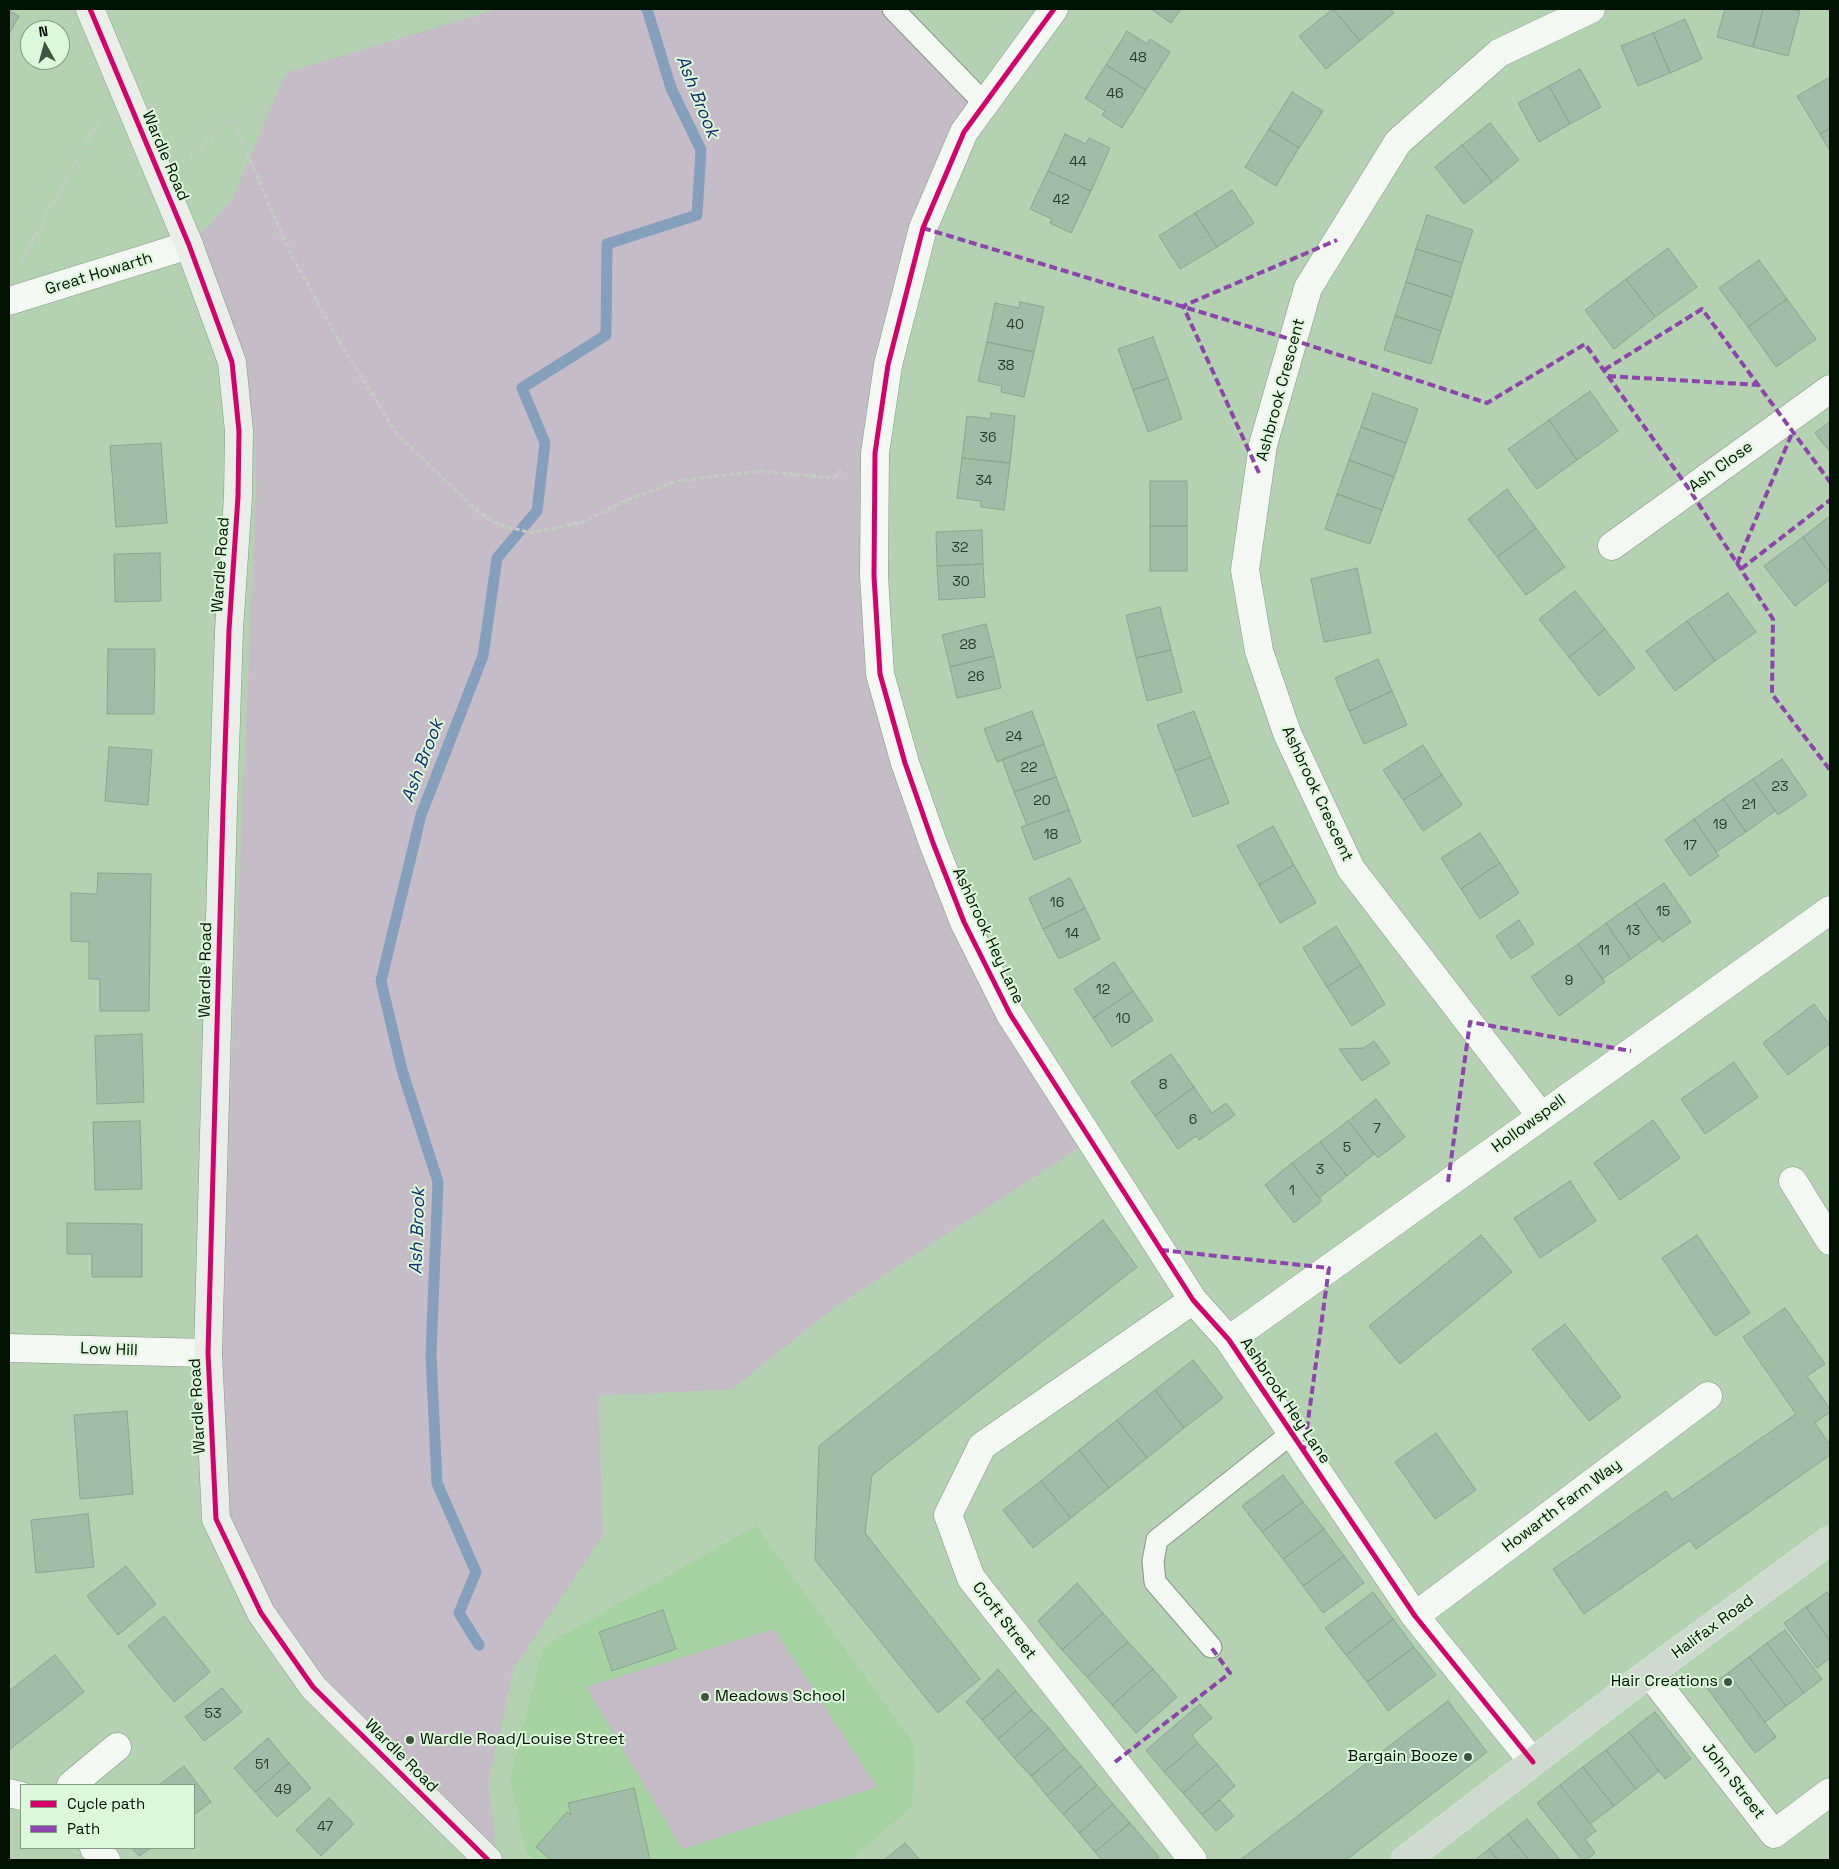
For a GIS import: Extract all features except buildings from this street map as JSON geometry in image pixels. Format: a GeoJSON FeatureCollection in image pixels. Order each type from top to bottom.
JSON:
{"type":"FeatureCollection","features":[{"type":"Feature","properties":{"kind":"highway","name":"Halifax Road"},"geometry":{"type":"LineString","coordinates":[[1406,1860],[1649,1673],[1830,1540]]}},
{"type":"Feature","properties":{"kind":"street","name":"Wardle Road"},"geometry":{"type":"LineString","coordinates":[[90,9],[190,246],[232,362],[239,431],[238,496],[229,630],[208,1353],[216,1518],[261,1613],[313,1686],[488,1860]]}},
{"type":"Feature","properties":{"kind":"street","name":"Ashbrook Hey Lane"},"geometry":{"type":"LineString","coordinates":[[1054,9],[964,132],[923,228],[888,365],[875,453],[874,576],[880,674],[905,763],[933,842],[964,922],[1010,1014],[1193,1300],[1229,1340],[1416,1616],[1533,1762]]}},
{"type":"Feature","properties":{"kind":"street","name":"Ashbrook Crescent"},"geometry":{"type":"LineString","coordinates":[[1541,1116],[1351,869],[1287,733],[1259,651],[1245,570],[1264,445],[1308,288],[1393,150],[1398,142],[1499,53],[1591,9]]}},
{"type":"Feature","properties":{"kind":"street","name":"Great Howarth"},"geometry":{"type":"LineString","coordinates":[[9,301],[190,246]]}},
{"type":"Feature","properties":{"kind":"street","name":"Ash Close"},"geometry":{"type":"LineString","coordinates":[[1612,546],[1830,389]]}},
{"type":"Feature","properties":{"kind":"street","name":"Hollowspell"},"geometry":{"type":"LineString","coordinates":[[1229,1340],[1830,910]]}},
{"type":"Feature","properties":{"kind":"street"},"geometry":{"type":"LineString","coordinates":[[1794,1181],[1830,1241]]}},
{"type":"Feature","properties":{"kind":"street","name":"Croft Street"},"geometry":{"type":"LineString","coordinates":[[1193,1300],[982,1446],[948,1515],[971,1578],[1193,1860]]}},
{"type":"Feature","properties":{"kind":"street","name":"Low Hill"},"geometry":{"type":"LineString","coordinates":[[9,1348],[208,1353]]}},
{"type":"Feature","properties":{"kind":"street","name":"Howarth Farm Way"},"geometry":{"type":"LineString","coordinates":[[1416,1616],[1708,1396]]}},
{"type":"Feature","properties":{"kind":"street","name":"John Street"},"geometry":{"type":"LineString","coordinates":[[1649,1673],[1774,1834],[1830,1792]]}},
{"type":"Feature","properties":{"kind":"street"},"geometry":{"type":"LineString","coordinates":[[72,1784],[117,1747]]}},
{"type":"Feature","properties":{"kind":"street"},"geometry":{"type":"LineString","coordinates":[[95,1849],[106,1860]]}},
{"type":"Feature","properties":{"kind":"lane"},"geometry":{"type":"LineString","coordinates":[[893,9],[984,104]]}},
{"type":"Feature","properties":{"kind":"lane"},"geometry":{"type":"LineString","coordinates":[[1211,1647],[1155,1582],[1154,1561],[1157,1540],[1292,1433]]}},
{"type":"Feature","properties":{"kind":"path"},"geometry":{"type":"LineString","coordinates":[[18,267],[120,81]]}},
{"type":"Feature","properties":{"kind":"path"},"geometry":{"type":"LineString","coordinates":[[163,184],[232,118],[289,252],[339,341],[398,434],[473,507],[494,523],[531,533],[583,522],[620,503],[677,481],[760,471],[834,478],[854,456],[875,453]]}},
{"type":"Feature","properties":{"kind":"shaded area"},"geometry":{"type":"Polygon","coordinates":[[[498,9],[887,9],[973,104],[866,466],[897,770],[1083,1145],[835,1307],[732,1389],[598,1396],[603,1535],[514,1668],[488,1783],[497,1855],[320,1677],[270,1600],[229,1515],[219,1351],[256,498],[255,437],[244,359],[199,236],[232,200],[286,73],[498,9]]]}},
{"type":"Feature","properties":{"kind":"shaded area","name":"Meadows School"},"geometry":{"type":"Polygon","coordinates":[[[756,1526],[916,1747],[912,1806],[851,1860],[535,1860],[526,1852],[510,1778],[543,1647],[756,1526]]]}},
{"type":"Feature","properties":{"kind":"shaded area"},"geometry":{"type":"Polygon","coordinates":[[[774,1629],[877,1787],[682,1849],[586,1687],[774,1629]]]}},
{"type":"Feature","properties":{"kind":"waterway","name":"Ash Brook"},"geometry":{"type":"LineString","coordinates":[[479,1645],[459,1613],[476,1572],[437,1483],[431,1354],[438,1182],[402,1070],[381,981],[421,815],[483,656],[497,558],[537,511],[545,443],[522,388],[606,335],[607,244],[697,215],[701,150],[671,88],[647,9]]}},
{"type":"Feature","properties":{"kind":"marked path"},"geometry":{"type":"LineString","coordinates":[[923,228],[1293,340],[1487,403],[1585,344],[1689,489],[1773,619],[1772,694],[1830,770]]}},
{"type":"Feature","properties":{"kind":"marked path"},"geometry":{"type":"LineString","coordinates":[[1259,473],[1183,306],[1337,240]]}},
{"type":"Feature","properties":{"kind":"marked path"},"geometry":{"type":"LineString","coordinates":[[1604,370],[1702,309],[1830,482]]}},
{"type":"Feature","properties":{"kind":"marked path"},"geometry":{"type":"LineString","coordinates":[[1608,376],[1759,385]]}},
{"type":"Feature","properties":{"kind":"marked path"},"geometry":{"type":"LineString","coordinates":[[1737,564],[1793,431]]}},
{"type":"Feature","properties":{"kind":"marked path"},"geometry":{"type":"LineString","coordinates":[[1741,569],[1830,500]]}},
{"type":"Feature","properties":{"kind":"marked path"},"geometry":{"type":"LineString","coordinates":[[1448,1182],[1470,1022],[1631,1051]]}},
{"type":"Feature","properties":{"kind":"marked path"},"geometry":{"type":"LineString","coordinates":[[1161,1250],[1329,1268],[1304,1450]]}},
{"type":"Feature","properties":{"kind":"marked path"},"geometry":{"type":"LineString","coordinates":[[1115,1762],[1230,1673],[1211,1647]]}},
{"type":"Feature","properties":{"kind":"cycle path"},"geometry":{"type":"LineString","coordinates":[[90,9],[189,245],[232,362],[239,431],[238,497],[229,630],[208,1353],[216,1519],[261,1613],[313,1687],[488,1860]]}},
{"type":"Feature","properties":{"kind":"cycle path"},"geometry":{"type":"LineString","coordinates":[[1054,9],[964,132],[923,228],[888,365],[875,453],[874,576],[880,674],[905,763],[933,843],[964,922],[1010,1014],[1193,1300],[1229,1340],[1415,1616],[1533,1762]]}},
{"type":"Feature","properties":{"kind":"place","name":"Hair Creations"},"geometry":{"type":"Point","coordinates":[1728,1682]}},
{"type":"Feature","properties":{"kind":"place","name":"Meadows School"},"geometry":{"type":"Point","coordinates":[705,1697]}},
{"type":"Feature","properties":{"kind":"place","name":"Wardle Road/Louise Street"},"geometry":{"type":"Point","coordinates":[410,1740]}},
{"type":"Feature","properties":{"kind":"place","name":"Bargain Booze"},"geometry":{"type":"Point","coordinates":[1468,1757]}}]}
